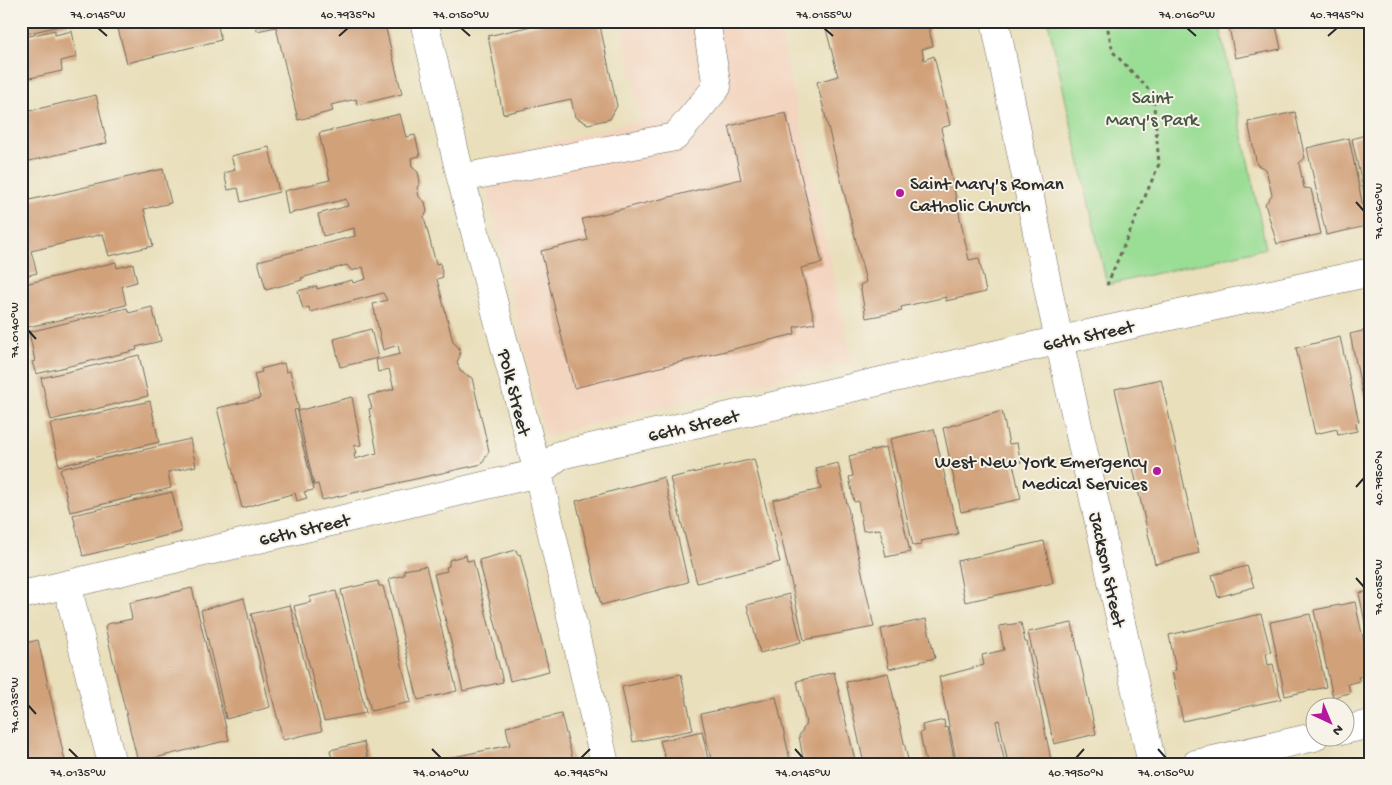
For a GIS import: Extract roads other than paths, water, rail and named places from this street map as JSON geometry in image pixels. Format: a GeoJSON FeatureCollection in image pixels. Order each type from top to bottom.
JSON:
{"type":"FeatureCollection","features":[{"type":"Feature","properties":{"kind":"street","name":"Polk Street"},"geometry":{"type":"LineString","coordinates":[[424,21],[461,178],[538,473],[605,764]]}},
{"type":"Feature","properties":{"kind":"street"},"geometry":{"type":"LineString","coordinates":[[461,178],[675,137],[717,87],[706,21]]}},
{"type":"Feature","properties":{"kind":"street","name":"Jackson Street"},"geometry":{"type":"LineString","coordinates":[[995,21],[1060,340],[1152,764]]}},
{"type":"Feature","properties":{"kind":"street","name":"66th Street"},"geometry":{"type":"LineString","coordinates":[[22,594],[67,585],[538,473],[560,455],[1060,340],[1371,272]]}},
{"type":"Feature","properties":{"kind":"street"},"geometry":{"type":"LineString","coordinates":[[67,585],[112,764]]}},
{"type":"Feature","properties":{"kind":"street"},"geometry":{"type":"LineString","coordinates":[[1354,728],[1371,724]]}},
{"type":"Feature","properties":{"kind":"street"},"geometry":{"type":"LineString","coordinates":[[1196,764],[1304,739]]}},
{"type":"Feature","properties":{"kind":"place","name":"Saint Mary's Roman Catholic Church"},"geometry":{"type":"Point","coordinates":[900,193]}},
{"type":"Feature","properties":{"kind":"place","name":"West New York Emergency Medical Services"},"geometry":{"type":"Point","coordinates":[1157,471]}},
{"type":"Feature","properties":{"kind":"park label","name":"Saint Mary's Park"},"geometry":{"type":"Point","coordinates":[1152,107]}}]}
